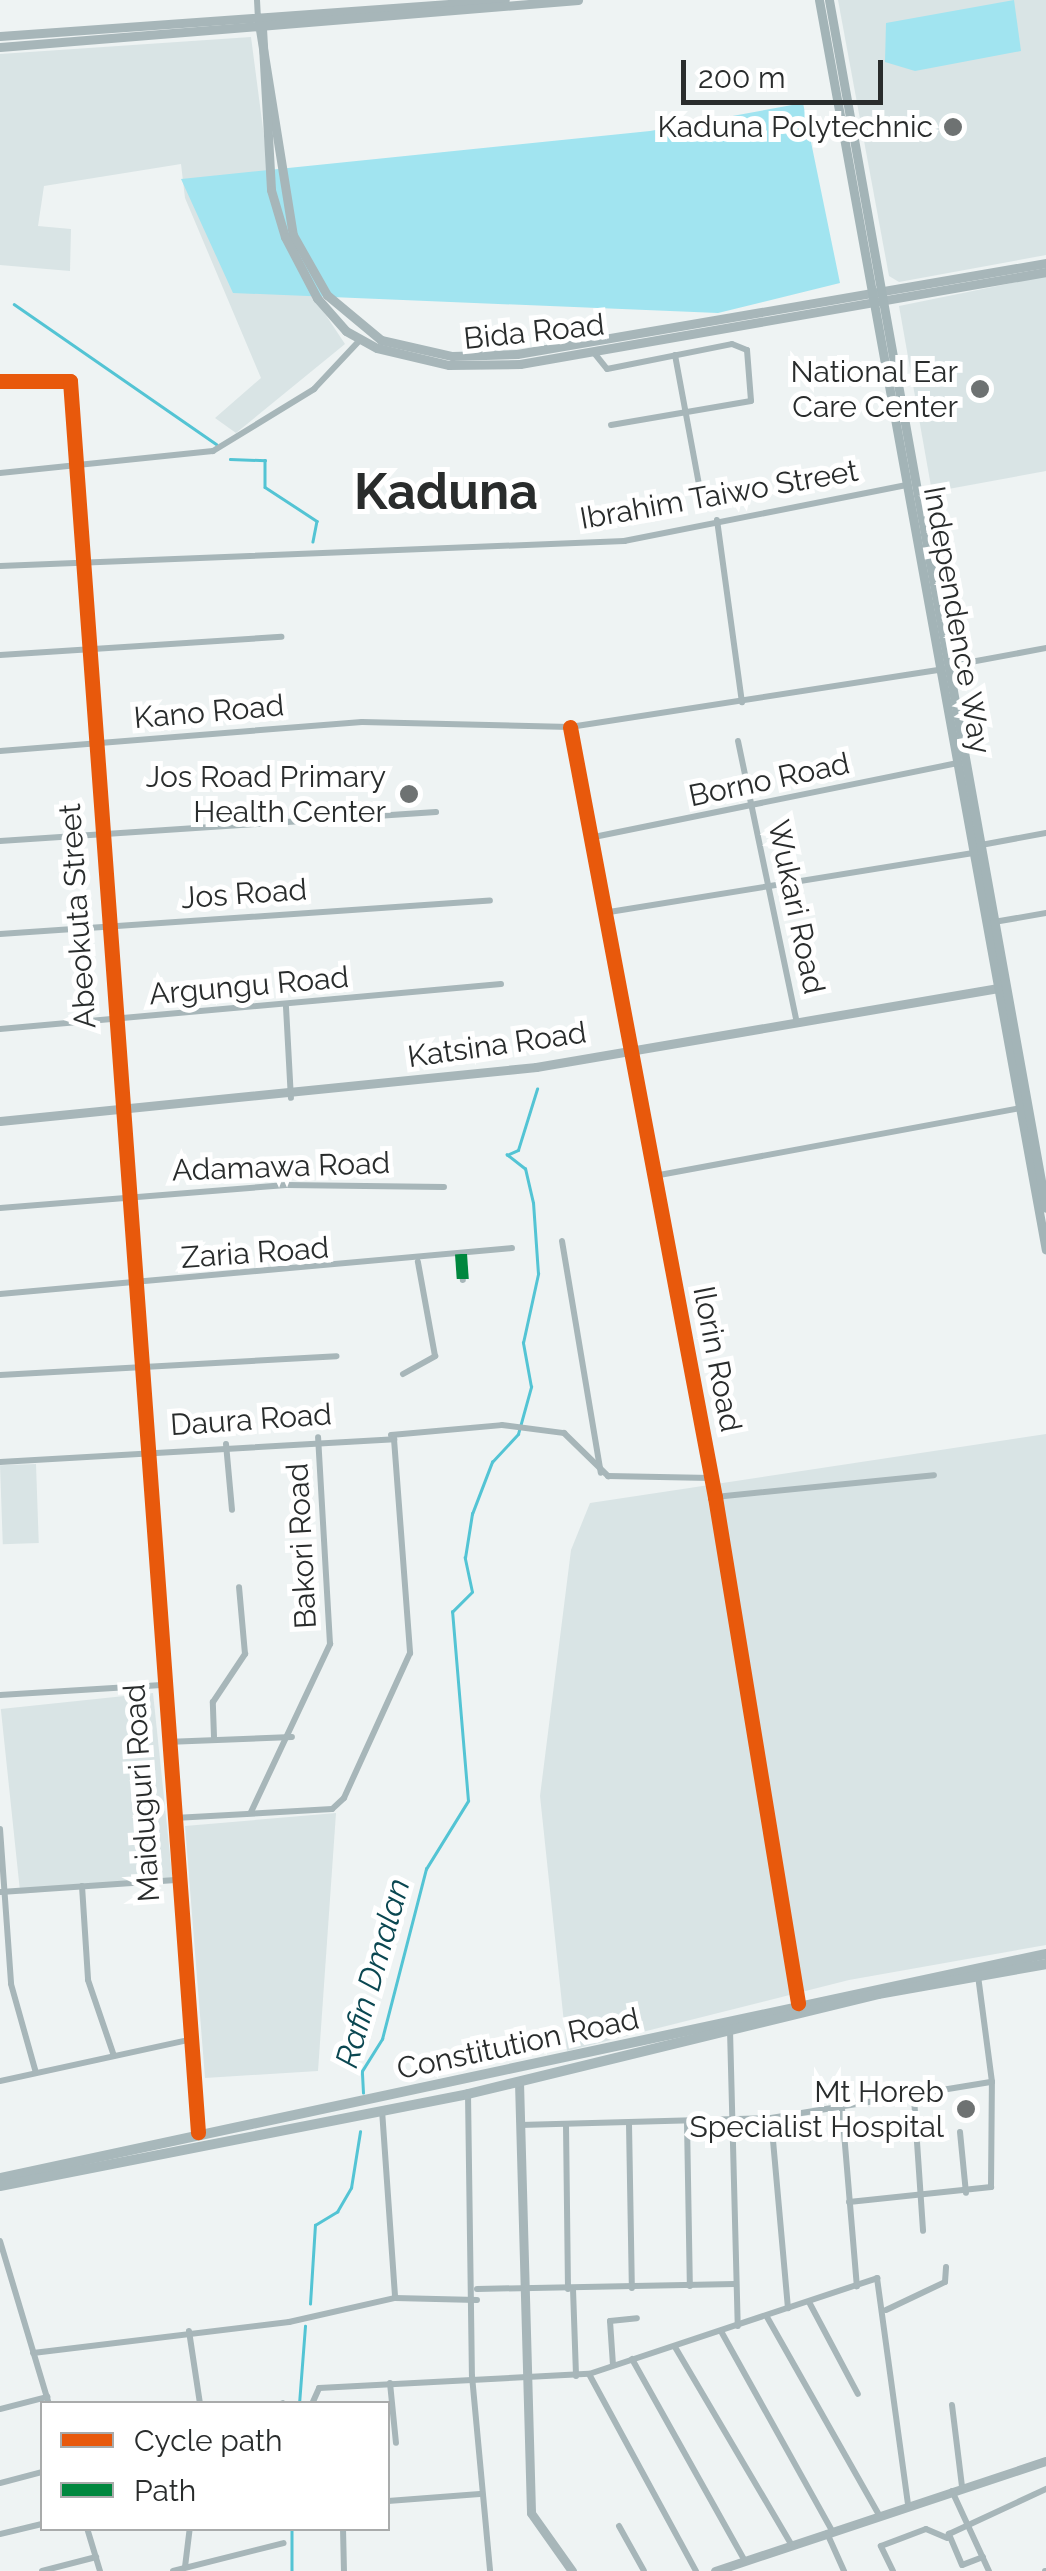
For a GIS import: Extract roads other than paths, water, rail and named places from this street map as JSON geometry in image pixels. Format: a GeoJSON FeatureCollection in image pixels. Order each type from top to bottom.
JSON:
{"type":"FeatureCollection","features":[{"type":"Feature","properties":{"kind":"main road","name":"Independence Way"},"geometry":{"type":"LineString","coordinates":[[819,0],[877,298],[1046,1250]]}},
{"type":"Feature","properties":{"kind":"main road","name":"Independence Way"},"geometry":{"type":"LineString","coordinates":[[830,0],[907,485],[944,668],[957,763],[994,922],[1043,1174],[1046,1208]]}},
{"type":"Feature","properties":{"kind":"main road","name":"Constitution Road"},"geometry":{"type":"LineString","coordinates":[[367,2106],[382,2108],[468,2094],[798,2003],[1046,1954]]}},
{"type":"Feature","properties":{"kind":"main road","name":"Constitution Road"},"geometry":{"type":"LineString","coordinates":[[0,2186],[978,1975],[1046,1964]]}},
{"type":"Feature","properties":{"kind":"main road","name":"Constitution Road"},"geometry":{"type":"LineString","coordinates":[[0,2178],[198,2132],[351,2109]]}},
{"type":"Feature","properties":{"kind":"street","name":"Bida Road"},"geometry":{"type":"LineString","coordinates":[[257,0],[285,212],[326,295],[381,340],[500,361],[877,298]]}},
{"type":"Feature","properties":{"kind":"street"},"geometry":{"type":"LineString","coordinates":[[0,36],[505,0]]}},
{"type":"Feature","properties":{"kind":"street"},"geometry":{"type":"LineString","coordinates":[[0,47],[578,0]]}},
{"type":"Feature","properties":{"kind":"street","name":"Bida Road"},"geometry":{"type":"LineString","coordinates":[[262,28],[277,214],[318,298],[360,340],[449,366],[595,354],[877,298]]}},
{"type":"Feature","properties":{"kind":"street"},"geometry":{"type":"LineString","coordinates":[[877,298],[1046,263]]}},
{"type":"Feature","properties":{"kind":"street"},"geometry":{"type":"LineString","coordinates":[[877,298],[1046,272]]}},
{"type":"Feature","properties":{"kind":"street"},"geometry":{"type":"LineString","coordinates":[[0,473],[213,451],[314,389],[360,340]]}},
{"type":"Feature","properties":{"kind":"street"},"geometry":{"type":"LineString","coordinates":[[595,354],[607,369],[742,345],[755,390],[751,401],[610,425]]}},
{"type":"Feature","properties":{"kind":"street"},"geometry":{"type":"LineString","coordinates":[[675,356],[700,490]]}},
{"type":"Feature","properties":{"kind":"street","name":"Abeokuta Street"},"geometry":{"type":"LineString","coordinates":[[0,381],[69,378],[70,468],[145,1450]]}},
{"type":"Feature","properties":{"kind":"street","name":"Ibrahim Taiwo Street"},"geometry":{"type":"LineString","coordinates":[[0,566],[77,560],[531,548],[624,541],[907,485]]}},
{"type":"Feature","properties":{"kind":"street"},"geometry":{"type":"LineString","coordinates":[[717,520],[742,702]]}},
{"type":"Feature","properties":{"kind":"street"},"geometry":{"type":"LineString","coordinates":[[0,655],[280,637]]}},
{"type":"Feature","properties":{"kind":"street"},"geometry":{"type":"LineString","coordinates":[[944,668],[1046,648]]}},
{"type":"Feature","properties":{"kind":"street","name":"Kano Road"},"geometry":{"type":"LineString","coordinates":[[0,751],[362,722],[570,727],[944,668]]}},
{"type":"Feature","properties":{"kind":"street","name":"Ilorin Road"},"geometry":{"type":"LineString","coordinates":[[570,727],[711,1478],[798,2003]]}},
{"type":"Feature","properties":{"kind":"street","name":"Wukari Road"},"geometry":{"type":"LineString","coordinates":[[738,741],[797,1024]]}},
{"type":"Feature","properties":{"kind":"street","name":"Borno Road"},"geometry":{"type":"LineString","coordinates":[[589,838],[753,808],[957,763]]}},
{"type":"Feature","properties":{"kind":"street"},"geometry":{"type":"LineString","coordinates":[[0,841],[436,812]]}},
{"type":"Feature","properties":{"kind":"street"},"geometry":{"type":"LineString","coordinates":[[603,913],[770,888],[1046,833]]}},
{"type":"Feature","properties":{"kind":"street","name":"Jos Road"},"geometry":{"type":"LineString","coordinates":[[0,934],[490,901]]}},
{"type":"Feature","properties":{"kind":"street"},"geometry":{"type":"LineString","coordinates":[[994,922],[1046,913]]}},
{"type":"Feature","properties":{"kind":"street","name":"Argungu Road"},"geometry":{"type":"LineString","coordinates":[[0,1029],[286,1007],[501,984]]}},
{"type":"Feature","properties":{"kind":"street","name":"Katsina Road"},"geometry":{"type":"LineString","coordinates":[[0,1121],[291,1098],[522,1069],[998,988]]}},
{"type":"Feature","properties":{"kind":"street"},"geometry":{"type":"LineString","coordinates":[[286,1007],[291,1098]]}},
{"type":"Feature","properties":{"kind":"street"},"geometry":{"type":"LineString","coordinates":[[654,1176],[1020,1108]]}},
{"type":"Feature","properties":{"kind":"street","name":"Adamawa Road"},"geometry":{"type":"LineString","coordinates":[[0,1208],[126,1197],[444,1186]]}},
{"type":"Feature","properties":{"kind":"street"},"geometry":{"type":"LineString","coordinates":[[562,1241],[602,1474],[711,1478]]}},
{"type":"Feature","properties":{"kind":"street","name":"Zaria Road"},"geometry":{"type":"LineString","coordinates":[[0,1294],[418,1262],[512,1248]]}},
{"type":"Feature","properties":{"kind":"street"},"geometry":{"type":"LineString","coordinates":[[461,1254],[463,1280]]}},
{"type":"Feature","properties":{"kind":"street"},"geometry":{"type":"LineString","coordinates":[[403,1374],[435,1356],[418,1262]]}},
{"type":"Feature","properties":{"kind":"street"},"geometry":{"type":"LineString","coordinates":[[0,1375],[316,1354],[336,1356]]}},
{"type":"Feature","properties":{"kind":"street","name":"Daura Road"},"geometry":{"type":"LineString","coordinates":[[0,1462],[510,1426],[572,1436],[602,1474]]}},
{"type":"Feature","properties":{"kind":"street"},"geometry":{"type":"LineString","coordinates":[[174,1818],[339,1806],[406,1670],[388,1434]]}},
{"type":"Feature","properties":{"kind":"street","name":"Bakori Road"},"geometry":{"type":"LineString","coordinates":[[250,1813],[293,1736],[330,1644],[318,1437]]}},
{"type":"Feature","properties":{"kind":"street"},"geometry":{"type":"LineString","coordinates":[[226,1444],[232,1510]]}},
{"type":"Feature","properties":{"kind":"street","name":"Maiduguri Road"},"geometry":{"type":"LineString","coordinates":[[145,1450],[198,2132]]}},
{"type":"Feature","properties":{"kind":"street"},"geometry":{"type":"LineString","coordinates":[[714,1497],[934,1476]]}},
{"type":"Feature","properties":{"kind":"street"},"geometry":{"type":"LineString","coordinates":[[214,1737],[213,1702],[245,1654],[239,1587]]}},
{"type":"Feature","properties":{"kind":"street"},"geometry":{"type":"LineString","coordinates":[[0,1695],[162,1685]]}},
{"type":"Feature","properties":{"kind":"street"},"geometry":{"type":"LineString","coordinates":[[166,1742],[293,1736]]}},
{"type":"Feature","properties":{"kind":"street"},"geometry":{"type":"LineString","coordinates":[[0,1829],[11,1984],[36,2073]]}},
{"type":"Feature","properties":{"kind":"street"},"geometry":{"type":"LineString","coordinates":[[2,1892],[176,1880]]}},
{"type":"Feature","properties":{"kind":"street"},"geometry":{"type":"LineString","coordinates":[[82,1886],[88,1980],[114,2056]]}},
{"type":"Feature","properties":{"kind":"street"},"geometry":{"type":"LineString","coordinates":[[849,2202],[966,2193],[992,2183],[992,2082],[978,1975]]}},
{"type":"Feature","properties":{"kind":"street"},"geometry":{"type":"LineString","coordinates":[[730,2030],[738,2326]]}},
{"type":"Feature","properties":{"kind":"street"},"geometry":{"type":"LineString","coordinates":[[0,2081],[188,2040]]}},
{"type":"Feature","properties":{"kind":"street"},"geometry":{"type":"LineString","coordinates":[[519,2082],[531,2512],[572,2571]]}},
{"type":"Feature","properties":{"kind":"street"},"geometry":{"type":"LineString","coordinates":[[520,2124],[771,2118],[914,2098],[992,2082]]}},
{"type":"Feature","properties":{"kind":"street"},"geometry":{"type":"LineString","coordinates":[[468,2094],[477,2289],[472,2376],[490,2571]]}},
{"type":"Feature","properties":{"kind":"street"},"geometry":{"type":"LineString","coordinates":[[914,2098],[923,2232]]}},
{"type":"Feature","properties":{"kind":"street"},"geometry":{"type":"LineString","coordinates":[[382,2108],[396,2298]]}},
{"type":"Feature","properties":{"kind":"street"},"geometry":{"type":"LineString","coordinates":[[842,2109],[857,2286]]}},
{"type":"Feature","properties":{"kind":"street"},"geometry":{"type":"LineString","coordinates":[[771,2118],[788,2308]]}},
{"type":"Feature","properties":{"kind":"street"},"geometry":{"type":"LineString","coordinates":[[688,2122],[690,2286]]}},
{"type":"Feature","properties":{"kind":"street"},"geometry":{"type":"LineString","coordinates":[[630,2124],[632,2288]]}},
{"type":"Feature","properties":{"kind":"street"},"geometry":{"type":"LineString","coordinates":[[566,2125],[576,2376]]}},
{"type":"Feature","properties":{"kind":"street"},"geometry":{"type":"LineString","coordinates":[[960,2132],[966,2193]]}},
{"type":"Feature","properties":{"kind":"street"},"geometry":{"type":"LineString","coordinates":[[0,2240],[48,2400]]}},
{"type":"Feature","properties":{"kind":"street"},"geometry":{"type":"LineString","coordinates":[[886,2310],[945,2282],[946,2267]]}},
{"type":"Feature","properties":{"kind":"street"},"geometry":{"type":"LineString","coordinates":[[313,2401],[319,2388],[472,2376],[589,2374],[882,2279],[908,2503]]}},
{"type":"Feature","properties":{"kind":"street"},"geometry":{"type":"LineString","coordinates":[[477,2289],[735,2284]]}},
{"type":"Feature","properties":{"kind":"street"},"geometry":{"type":"LineString","coordinates":[[33,2353],[396,2298],[477,2300]]}},
{"type":"Feature","properties":{"kind":"street"},"geometry":{"type":"LineString","coordinates":[[808,2302],[858,2394]]}},
{"type":"Feature","properties":{"kind":"street"},"geometry":{"type":"LineString","coordinates":[[767,2317],[878,2516]]}},
{"type":"Feature","properties":{"kind":"street"},"geometry":{"type":"LineString","coordinates":[[612,2365],[610,2321],[637,2318]]}},
{"type":"Feature","properties":{"kind":"street"},"geometry":{"type":"LineString","coordinates":[[189,2332],[200,2401]]}},
{"type":"Feature","properties":{"kind":"street"},"geometry":{"type":"LineString","coordinates":[[722,2332],[829,2532],[844,2571]]}},
{"type":"Feature","properties":{"kind":"street"},"geometry":{"type":"LineString","coordinates":[[675,2347],[791,2544]]}},
{"type":"Feature","properties":{"kind":"street"},"geometry":{"type":"LineString","coordinates":[[632,2359],[754,2571]]}},
{"type":"Feature","properties":{"kind":"street"},"geometry":{"type":"LineString","coordinates":[[589,2374],[696,2571]]}},
{"type":"Feature","properties":{"kind":"street"},"geometry":{"type":"LineString","coordinates":[[390,2382],[396,2443]]}},
{"type":"Feature","properties":{"kind":"street"},"geometry":{"type":"LineString","coordinates":[[0,2409],[40,2402]]}},
{"type":"Feature","properties":{"kind":"street"},"geometry":{"type":"LineString","coordinates":[[952,2405],[957,2488],[967,2523],[989,2571]]}},
{"type":"Feature","properties":{"kind":"street"},"geometry":{"type":"LineString","coordinates":[[715,2571],[908,2503],[1046,2461]]}},
{"type":"Feature","properties":{"kind":"street"},"geometry":{"type":"LineString","coordinates":[[0,2483],[40,2473]]}},
{"type":"Feature","properties":{"kind":"street"},"geometry":{"type":"LineString","coordinates":[[947,2538],[967,2523],[1046,2489]]}},
{"type":"Feature","properties":{"kind":"street"},"geometry":{"type":"LineString","coordinates":[[390,2502],[480,2494]]}},
{"type":"Feature","properties":{"kind":"street"},"geometry":{"type":"LineString","coordinates":[[0,2534],[40,2524]]}},
{"type":"Feature","properties":{"kind":"street"},"geometry":{"type":"LineString","coordinates":[[619,2526],[644,2571]]}},
{"type":"Feature","properties":{"kind":"street"},"geometry":{"type":"LineString","coordinates":[[893,2571],[881,2546],[926,2529],[947,2538],[964,2569],[983,2557]]}},
{"type":"Feature","properties":{"kind":"street"},"geometry":{"type":"LineString","coordinates":[[89,2531],[100,2571]]}},
{"type":"Feature","properties":{"kind":"street"},"geometry":{"type":"LineString","coordinates":[[185,2568],[190,2531]]}},
{"type":"Feature","properties":{"kind":"street"},"geometry":{"type":"LineString","coordinates":[[344,2531],[344,2571]]}},
{"type":"Feature","properties":{"kind":"street"},"geometry":{"type":"LineString","coordinates":[[173,2571],[284,2543]]}},
{"type":"Feature","properties":{"kind":"street"},"geometry":{"type":"LineString","coordinates":[[42,2571],[96,2557]]}},
{"type":"Feature","properties":{"kind":"waterway"},"geometry":{"type":"LineString","coordinates":[[14,304],[216,444]]}},
{"type":"Feature","properties":{"kind":"waterway"},"geometry":{"type":"LineString","coordinates":[[230,459],[265,460],[265,487],[317,521],[313,542]]}},
{"type":"Feature","properties":{"kind":"waterway","name":"Rafin Dmalan"},"geometry":{"type":"LineString","coordinates":[[363,2093],[362,2071],[382,2039],[426,1869],[468,1801],[452,1612],[472,1592],[465,1558],[472,1514],[492,1462],[518,1434],[531,1387],[523,1343],[538,1274],[533,1203],[525,1169],[507,1155],[518,1150],[537,1089]]}},
{"type":"Feature","properties":{"kind":"waterway"},"geometry":{"type":"LineString","coordinates":[[310,2304],[315,2225],[337,2212],[351,2188],[360,2132]]}},
{"type":"Feature","properties":{"kind":"waterway"},"geometry":{"type":"LineString","coordinates":[[299,2401],[305,2326]]}},
{"type":"Feature","properties":{"kind":"waterway"},"geometry":{"type":"LineString","coordinates":[[292,2531],[292,2571]]}},
{"type":"Feature","properties":{"kind":"place","name":"Kaduna Polytechnic"},"geometry":{"type":"Point","coordinates":[953,127]}},
{"type":"Feature","properties":{"kind":"place","name":"National Ear Care Center"},"geometry":{"type":"Point","coordinates":[980,389]}},
{"type":"Feature","properties":{"kind":"place","name":"Jos Road Primary Health Center"},"geometry":{"type":"Point","coordinates":[409,794]}},
{"type":"Feature","properties":{"kind":"place","name":"Mt Horeb Specialist Hospital"},"geometry":{"type":"Point","coordinates":[966,2109]}},
{"type":"Feature","properties":{"kind":"district","name":"Kaduna"},"geometry":{"type":"Point","coordinates":[446,492]}}]}
